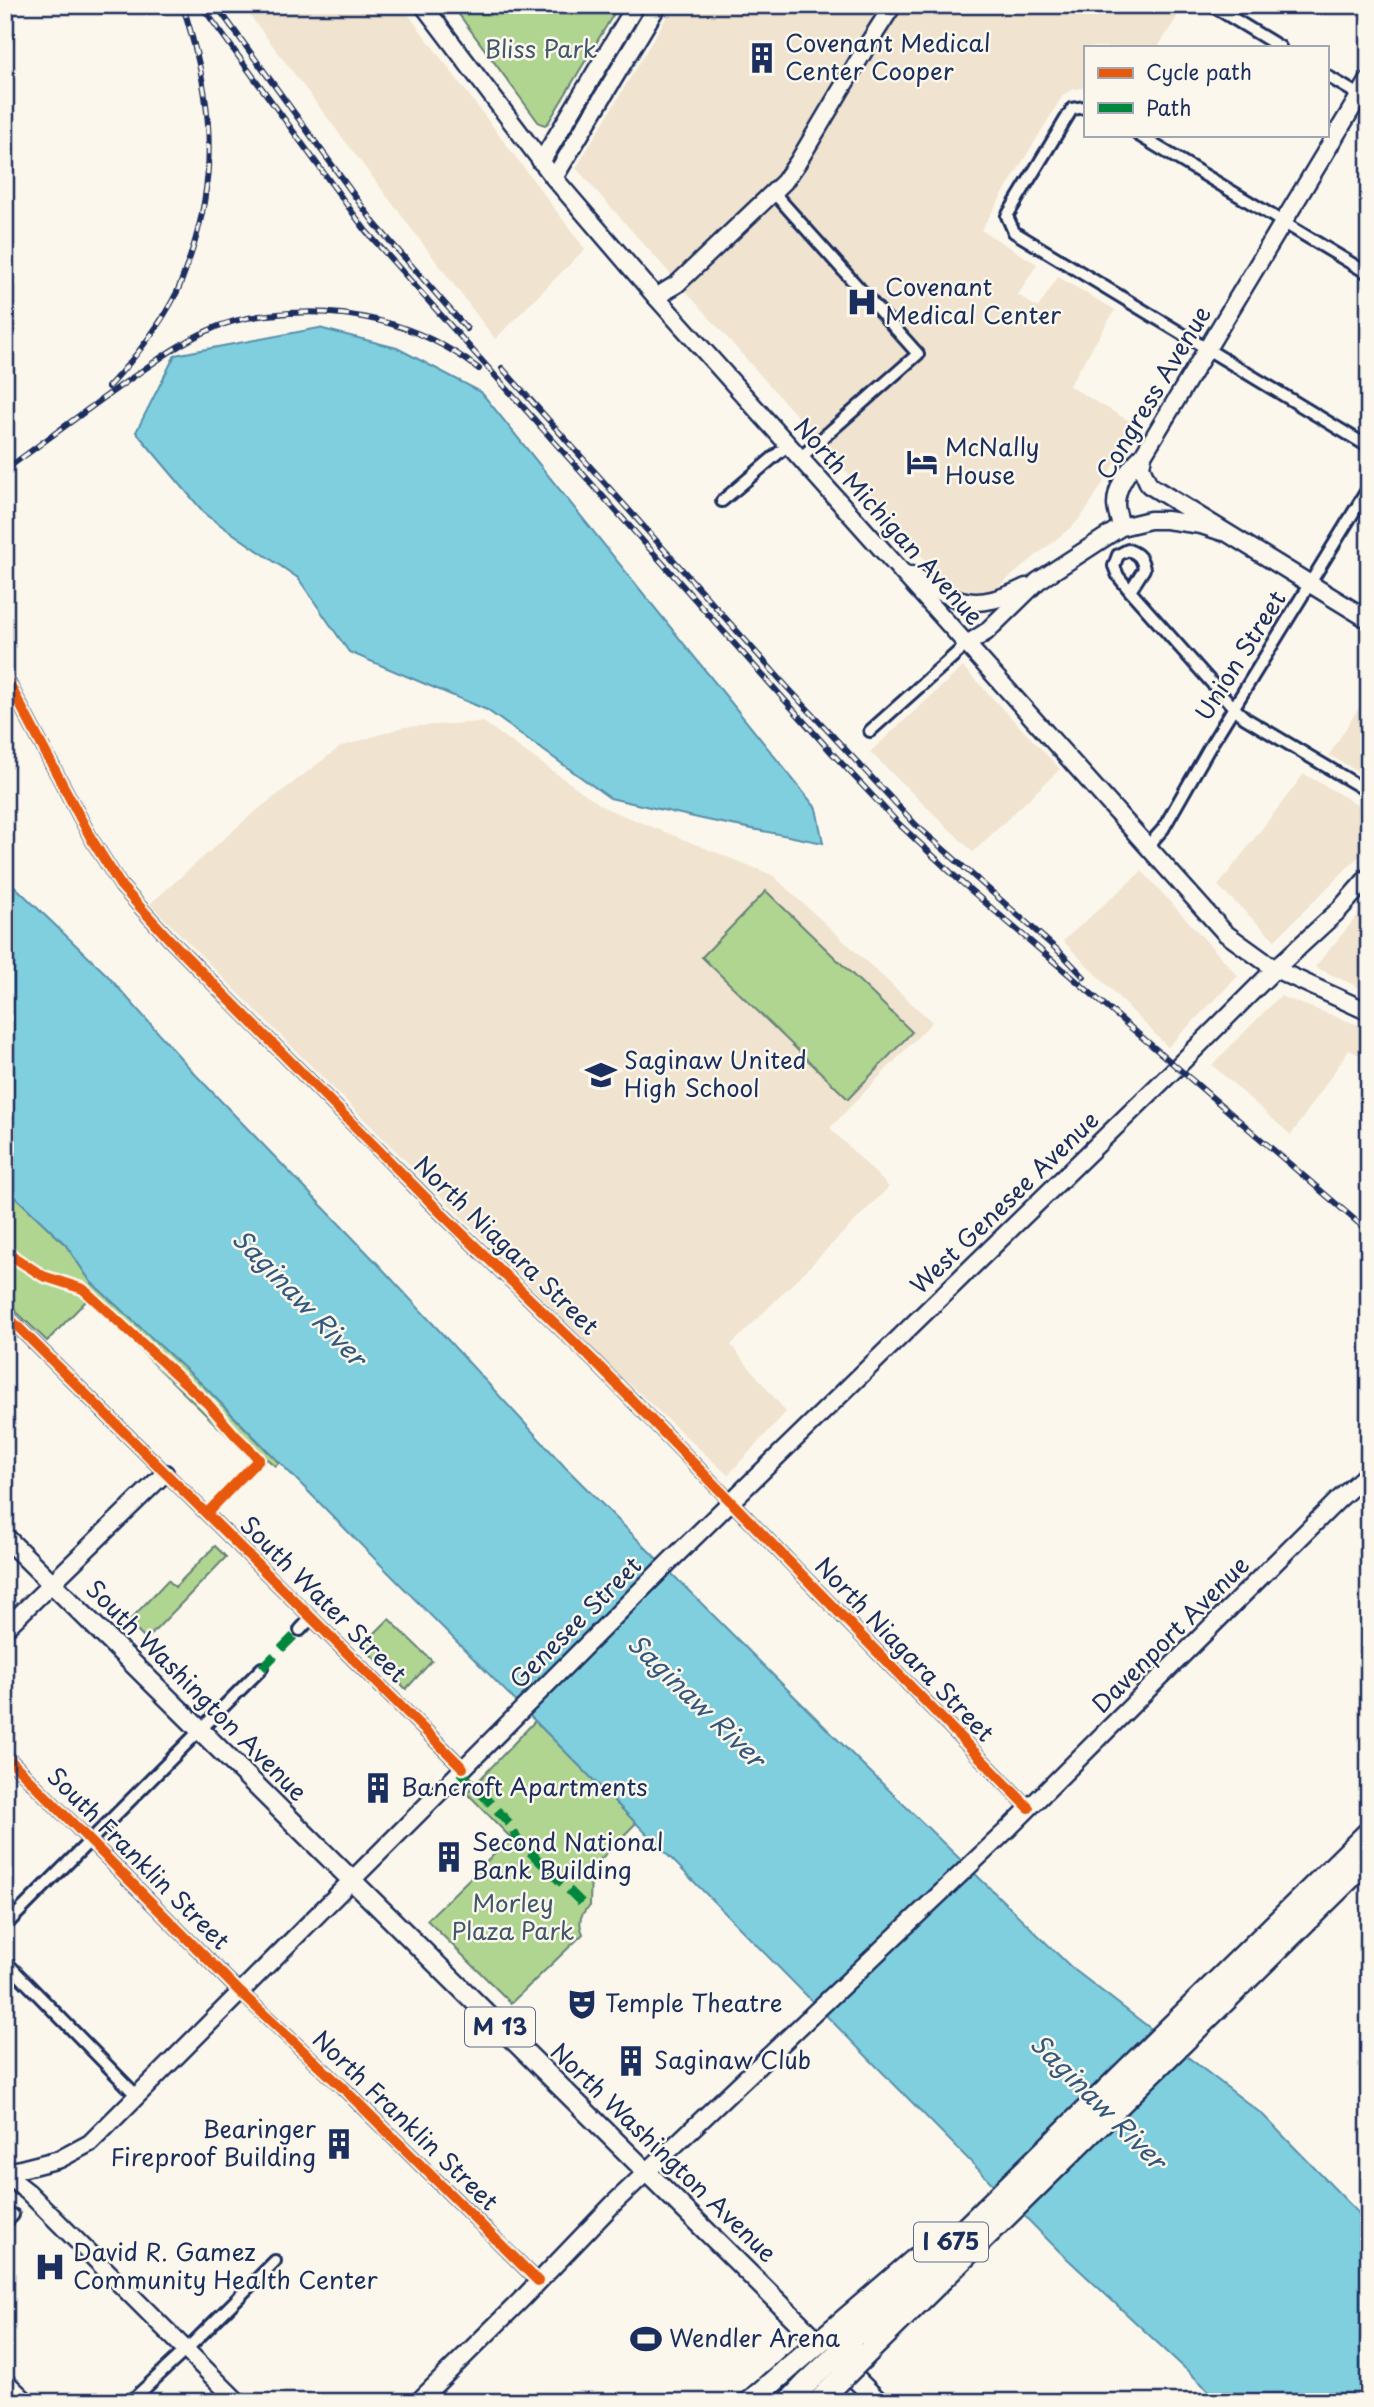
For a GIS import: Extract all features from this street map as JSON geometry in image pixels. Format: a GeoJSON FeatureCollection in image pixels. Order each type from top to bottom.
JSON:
{"type":"FeatureCollection","features":[{"type":"Feature","properties":{"kind":"highway","name":"I 675"},"geometry":{"type":"LineString","coordinates":[[816,2395],[1051,2144],[1369,1832]]}},
{"type":"Feature","properties":{"kind":"highway","name":"I 675"},"geometry":{"type":"LineString","coordinates":[[789,2402],[816,2395],[1369,1859]]}},
{"type":"Feature","properties":{"kind":"highway"},"geometry":{"type":"LineString","coordinates":[[750,2402],[981,2201],[1019,2163],[1051,2144]]}},
{"type":"Feature","properties":{"kind":"main road","name":"North Michigan Avenue"},"geometry":{"type":"LineString","coordinates":[[423,5],[541,162],[656,297],[1225,933],[1275,969],[1369,1012]]}},
{"type":"Feature","properties":{"kind":"main road"},"geometry":{"type":"LineString","coordinates":[[541,162],[636,5]]}},
{"type":"Feature","properties":{"kind":"main road"},"geometry":{"type":"LineString","coordinates":[[554,178],[658,5]]}},
{"type":"Feature","properties":{"kind":"main road"},"geometry":{"type":"LineString","coordinates":[[656,297],[677,284],[774,193],[798,162],[894,5]]}},
{"type":"Feature","properties":{"kind":"main road","name":"Congress Avenue"},"geometry":{"type":"LineString","coordinates":[[1121,527],[1116,504],[1120,486],[1143,454],[1283,222],[1364,99],[1369,80]]}},
{"type":"Feature","properties":{"kind":"main road"},"geometry":{"type":"LineString","coordinates":[[1143,454],[1141,467],[1149,485],[1369,620]]}},
{"type":"Feature","properties":{"kind":"main road"},"geometry":{"type":"LineString","coordinates":[[897,566],[946,596],[981,603],[1008,596],[1038,581],[1121,527],[1150,520],[1166,520],[1201,525],[1222,532]]}},
{"type":"Feature","properties":{"kind":"main road"},"geometry":{"type":"LineString","coordinates":[[967,645],[986,632],[1038,581]]}},
{"type":"Feature","properties":{"kind":"main road","name":"West Genesee Avenue"},"geometry":{"type":"LineString","coordinates":[[670,1561],[1275,969],[1339,910],[1369,876]]}},
{"type":"Feature","properties":{"kind":"main road","name":"Davenport Avenue"},"geometry":{"type":"LineString","coordinates":[[418,2402],[615,2202],[1029,1808],[1369,1472]]}},
{"type":"Feature","properties":{"kind":"main road"},"geometry":{"type":"LineString","coordinates":[[5,1629],[165,1473]]}},
{"type":"Feature","properties":{"kind":"main road","name":"South Washington Avenue"},"geometry":{"type":"LineString","coordinates":[[5,1537],[353,1881]]}},
{"type":"Feature","properties":{"kind":"main road","name":"Genesee Street"},"geometry":{"type":"LineString","coordinates":[[5,2173],[60,2159],[90,2143],[670,1561]]}},
{"type":"Feature","properties":{"kind":"main road","name":"North Washington Avenue"},"geometry":{"type":"LineString","coordinates":[[353,1881],[879,2402]]}},
{"type":"Feature","properties":{"kind":"main road"},"geometry":{"type":"LineString","coordinates":[[5,2173],[28,2192],[239,2402]]}},
{"type":"Feature","properties":{"kind":"main road"},"geometry":{"type":"LineString","coordinates":[[5,2381],[27,2402]]}},
{"type":"Feature","properties":{"kind":"street"},"geometry":{"type":"LineString","coordinates":[[1211,5],[1278,46]]}},
{"type":"Feature","properties":{"kind":"street"},"geometry":{"type":"LineString","coordinates":[[1328,77],[1364,99]]}},
{"type":"Feature","properties":{"kind":"street"},"geometry":{"type":"LineString","coordinates":[[1084,107],[1073,109],[1007,216],[1014,232],[1369,447]]}},
{"type":"Feature","properties":{"kind":"street"},"geometry":{"type":"LineString","coordinates":[[1140,136],[1369,274]]}},
{"type":"Feature","properties":{"kind":"street"},"geometry":{"type":"LineString","coordinates":[[774,193],[918,354],[800,458]]}},
{"type":"Feature","properties":{"kind":"street"},"geometry":{"type":"LineString","coordinates":[[722,501],[788,445]]}},
{"type":"Feature","properties":{"kind":"street","name":"Union Street"},"geometry":{"type":"LineString","coordinates":[[1147,846],[1163,829],[1212,743],[1369,487]]}},
{"type":"Feature","properties":{"kind":"street"},"geometry":{"type":"LineString","coordinates":[[1130,591],[1245,719],[1369,793]]}},
{"type":"Feature","properties":{"kind":"street"},"geometry":{"type":"LineString","coordinates":[[870,731],[967,645]]}},
{"type":"Feature","properties":{"kind":"street","name":"North Niagara Street"},"geometry":{"type":"LineString","coordinates":[[5,676],[92,840],[121,886],[199,969],[443,1215],[594,1360],[1029,1808]]}},
{"type":"Feature","properties":{"kind":"street","name":"South Water Street"},"geometry":{"type":"LineString","coordinates":[[5,1314],[463,1768]]}},
{"type":"Feature","properties":{"kind":"street"},"geometry":{"type":"LineString","coordinates":[[300,1630],[311,1618]]}},
{"type":"Feature","properties":{"kind":"street"},"geometry":{"type":"LineString","coordinates":[[5,1926],[262,1668]]}},
{"type":"Feature","properties":{"kind":"street","name":"South Franklin Street"},"geometry":{"type":"LineString","coordinates":[[5,1755],[241,1993]]}},
{"type":"Feature","properties":{"kind":"street"},"geometry":{"type":"LineString","coordinates":[[5,1961],[137,2096]]}},
{"type":"Feature","properties":{"kind":"street","name":"North Franklin Street"},"geometry":{"type":"LineString","coordinates":[[241,1993],[342,2087],[538,2281]]}},
{"type":"Feature","properties":{"kind":"street"},"geometry":{"type":"LineString","coordinates":[[130,2402],[275,2261]]}},
{"type":"Feature","properties":{"kind":"shaded area"},"geometry":{"type":"Polygon","coordinates":[[[242,5],[401,5],[585,249],[495,339],[242,5]]]}},
{"type":"Feature","properties":{"kind":"shaded area","name":"Covenant Medical Center"},"geometry":{"type":"Polygon","coordinates":[[[674,5],[1184,6],[1159,46],[1084,46],[1084,88],[1073,89],[1063,95],[981,230],[1037,264],[1018,295],[1038,308],[1058,277],[1115,310],[1069,386],[1138,426],[1075,524],[994,590],[983,592],[957,588],[936,572],[576,168],[674,5]]]}},
{"type":"Feature","properties":{"kind":"shaded area"},"geometry":{"type":"Polygon","coordinates":[[[963,667],[1060,769],[973,852],[870,752],[963,667]]]}},
{"type":"Feature","properties":{"kind":"shaded area"},"geometry":{"type":"Polygon","coordinates":[[[1361,704],[1369,709],[1369,778],[1329,755],[1361,704]]]}},
{"type":"Feature","properties":{"kind":"shaded area","name":"Saginaw United High School"},"geometry":{"type":"Polygon","coordinates":[[[483,722],[605,808],[772,875],[932,1022],[830,1128],[889,1187],[731,1345],[786,1412],[728,1475],[614,1370],[150,904],[251,815],[340,747],[404,727],[483,722]]]}},
{"type":"Feature","properties":{"kind":"shaded area"},"geometry":{"type":"Polygon","coordinates":[[[1304,774],[1369,811],[1369,846],[1275,940],[1218,886],[1304,774]]]}},
{"type":"Feature","properties":{"kind":"shaded area"},"geometry":{"type":"Polygon","coordinates":[[[1142,871],[1238,976],[1168,1047],[1063,941],[1142,871]]]}},
{"type":"Feature","properties":{"kind":"shaded area"},"geometry":{"type":"Polygon","coordinates":[[[1369,902],[1369,992],[1315,967],[1369,902]]]}},
{"type":"Feature","properties":{"kind":"shaded area"},"geometry":{"type":"Polygon","coordinates":[[[1280,996],[1369,1029],[1369,1059],[1349,1050],[1291,1135],[1212,1065],[1280,996]]]}},
{"type":"Feature","properties":{"kind":"green space","name":"Bliss Park"},"geometry":{"type":"Polygon","coordinates":[[[452,5],[619,5],[545,125],[539,123],[452,5]]]}},
{"type":"Feature","properties":{"kind":"green space"},"geometry":{"type":"Polygon","coordinates":[[[766,891],[912,1032],[848,1099],[702,957],[766,891]]]}},
{"type":"Feature","properties":{"kind":"green space"},"geometry":{"type":"Polygon","coordinates":[[[5,1187],[65,1244],[91,1282],[203,1385],[279,1463],[275,1466],[267,1459],[222,1505],[215,1498],[251,1459],[88,1299],[47,1341],[5,1301],[5,1187]]]}},
{"type":"Feature","properties":{"kind":"green space"},"geometry":{"type":"Polygon","coordinates":[[[215,1546],[226,1557],[146,1640],[128,1622],[168,1580],[175,1587],[215,1546]]]}},
{"type":"Feature","properties":{"kind":"green space"},"geometry":{"type":"Polygon","coordinates":[[[389,1619],[432,1661],[406,1689],[362,1646],[389,1619]]]}},
{"type":"Feature","properties":{"kind":"green space","name":"Morley Plaza Park"},"geometry":{"type":"Polygon","coordinates":[[[535,1721],[636,1823],[591,1869],[590,1906],[580,1922],[583,1934],[511,2003],[427,1920],[511,1838],[467,1793],[535,1721]]]}},
{"type":"Feature","properties":{"kind":"water"},"geometry":{"type":"Polygon","coordinates":[[[319,328],[397,348],[481,392],[816,808],[823,843],[610,798],[487,710],[349,652],[298,578],[206,515],[136,432],[175,355],[319,328]]]}},
{"type":"Feature","properties":{"kind":"water","name":"Saginaw River"},"geometry":{"type":"Polygon","coordinates":[[[5,877],[107,975],[194,1073],[376,1262],[566,1468],[857,1759],[1072,1968],[1263,2115],[1369,2224],[1369,2402],[1221,2402],[1059,2251],[203,1385],[91,1282],[65,1244],[5,1187],[5,877]]]}},
{"type":"Feature","properties":{"kind":"railway"},"geometry":{"type":"LineString","coordinates":[[108,387],[146,342],[177,292],[190,257],[204,203],[209,149],[208,122],[200,68],[182,5]]}},
{"type":"Feature","properties":{"kind":"railway"},"geometry":{"type":"LineString","coordinates":[[201,5],[366,231],[832,753],[899,824],[960,881],[1369,1232]]}},
{"type":"Feature","properties":{"kind":"railway"},"geometry":{"type":"LineString","coordinates":[[216,5],[375,224],[467,329]]}},
{"type":"Feature","properties":{"kind":"railway"},"geometry":{"type":"LineString","coordinates":[[5,470],[175,348],[214,328],[245,319],[296,313],[352,315],[379,321],[431,339],[479,369]]}},
{"type":"Feature","properties":{"kind":"railway"},"geometry":{"type":"LineString","coordinates":[[502,368],[787,687],[916,825],[1062,954],[1084,977]]}},
{"type":"Feature","properties":{"kind":"marked path"},"geometry":{"type":"LineString","coordinates":[[262,1668],[300,1630]]}},
{"type":"Feature","properties":{"kind":"marked path"},"geometry":{"type":"LineString","coordinates":[[460,1771],[510,1824],[517,1839],[587,1908]]}},
{"type":"Feature","properties":{"kind":"cycle path"},"geometry":{"type":"LineString","coordinates":[[5,676],[92,840],[121,886],[170,940],[443,1215],[594,1361],[1029,1808]]}},
{"type":"Feature","properties":{"kind":"cycle path"},"geometry":{"type":"LineString","coordinates":[[5,1248],[15,1258],[43,1276],[83,1289],[207,1403],[259,1459],[207,1513]]}},
{"type":"Feature","properties":{"kind":"cycle path"},"geometry":{"type":"LineString","coordinates":[[5,1314],[463,1768]]}},
{"type":"Feature","properties":{"kind":"cycle path"},"geometry":{"type":"LineString","coordinates":[[5,1755],[241,1993],[342,2087],[538,2281]]}},
{"type":"Feature","properties":{"kind":"place","name":"Covenant Medical Center Cooper"},"geometry":{"type":"Point","coordinates":[762,58]}},
{"type":"Feature","properties":{"kind":"place","name":"Covenant Medical Center"},"geometry":{"type":"Point","coordinates":[862,302]}},
{"type":"Feature","properties":{"kind":"place","name":"McNally House"},"geometry":{"type":"Point","coordinates":[922,462]}},
{"type":"Feature","properties":{"kind":"place","name":"Saginaw United High School"},"geometry":{"type":"Point","coordinates":[601,1075]}},
{"type":"Feature","properties":{"kind":"place","name":"Bancroft Apartments"},"geometry":{"type":"Point","coordinates":[378,1788]}},
{"type":"Feature","properties":{"kind":"place","name":"Second National Bank Building"},"geometry":{"type":"Point","coordinates":[449,1857]}},
{"type":"Feature","properties":{"kind":"place","name":"Temple Theatre"},"geometry":{"type":"Point","coordinates":[582,2004]}},
{"type":"Feature","properties":{"kind":"place","name":"Saginaw Club"},"geometry":{"type":"Point","coordinates":[631,2061]}},
{"type":"Feature","properties":{"kind":"place","name":"Bearinger Fireproof Building"},"geometry":{"type":"Point","coordinates":[339,2144]}},
{"type":"Feature","properties":{"kind":"place","name":"David R. Gamez Community Health Center"},"geometry":{"type":"Point","coordinates":[50,2267]}},
{"type":"Feature","properties":{"kind":"place","name":"Wendler Arena"},"geometry":{"type":"Point","coordinates":[646,2339]}}]}
